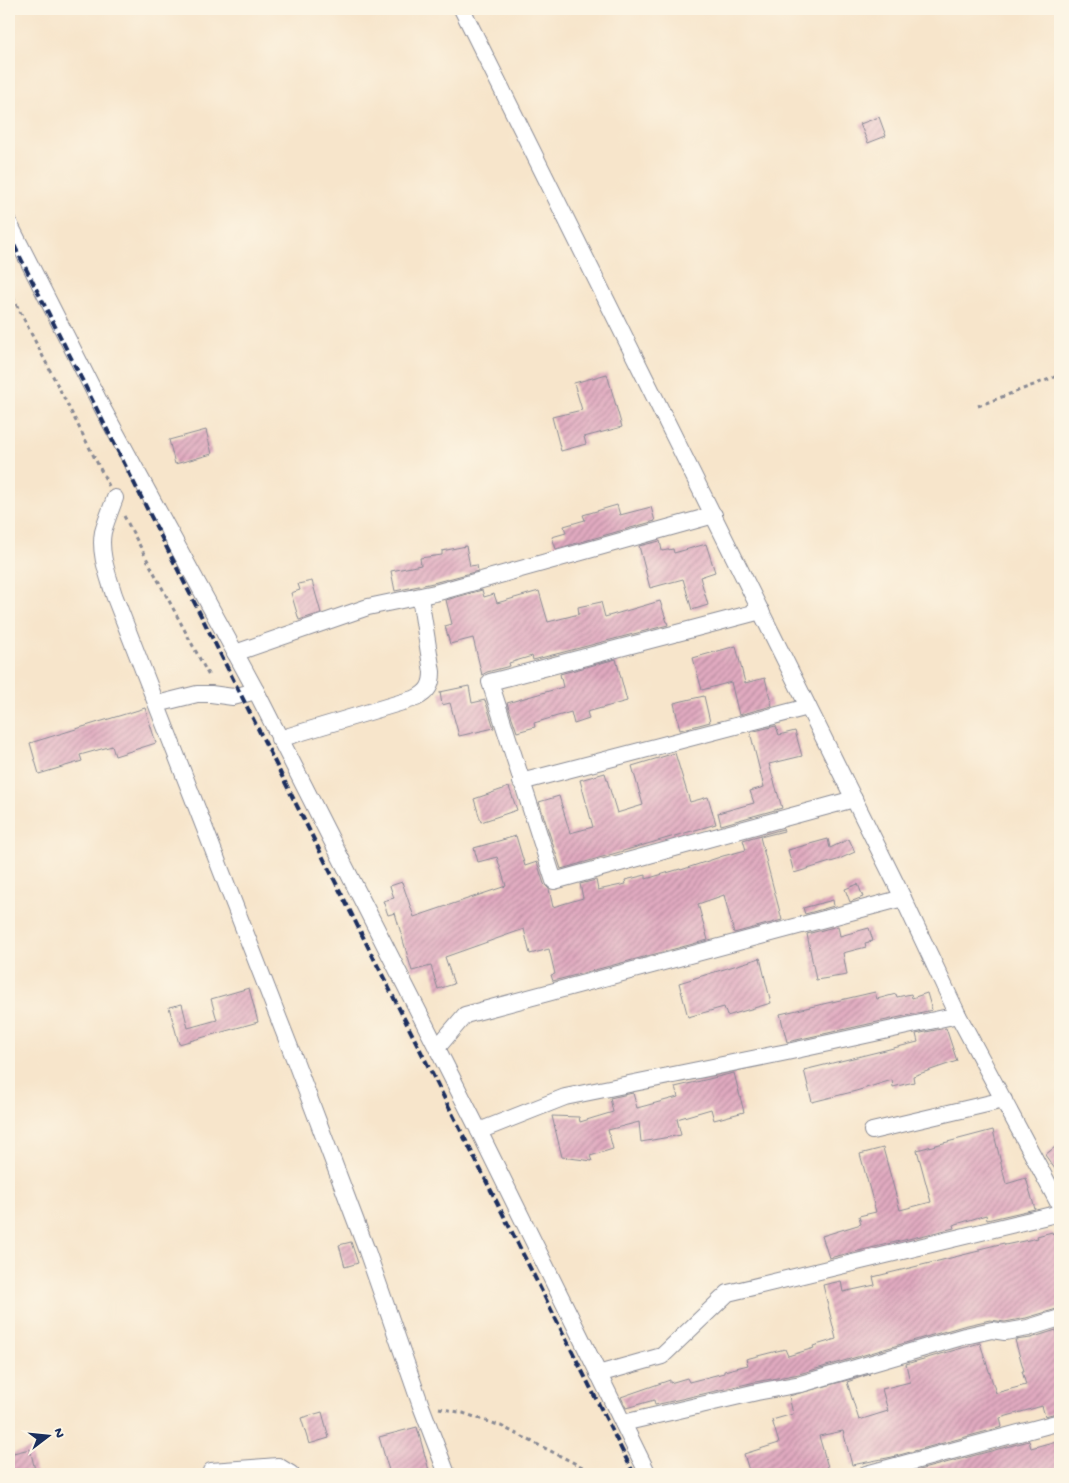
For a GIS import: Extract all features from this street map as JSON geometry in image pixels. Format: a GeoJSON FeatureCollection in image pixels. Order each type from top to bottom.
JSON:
{"type":"FeatureCollection","features":[{"type":"Feature","properties":{"kind":"street"},"geometry":{"type":"LineString","coordinates":[[462,9],[903,898],[958,1015],[1060,1206]]}},
{"type":"Feature","properties":{"kind":"street"},"geometry":{"type":"LineString","coordinates":[[9,223],[102,410],[256,692],[437,1048],[648,1474]]}},
{"type":"Feature","properties":{"kind":"street"},"geometry":{"type":"LineString","coordinates":[[115,498],[103,533],[106,568],[114,594],[193,802],[296,1063],[447,1474]]}},
{"type":"Feature","properties":{"kind":"street"},"geometry":{"type":"LineString","coordinates":[[235,653],[345,613],[420,597],[714,516]]}},
{"type":"Feature","properties":{"kind":"street"},"geometry":{"type":"LineString","coordinates":[[279,739],[424,694],[432,680],[432,672],[420,597]]}},
{"type":"Feature","properties":{"kind":"street"},"geometry":{"type":"LineString","coordinates":[[761,612],[490,682],[554,881],[854,799]]}},
{"type":"Feature","properties":{"kind":"street"},"geometry":{"type":"LineString","coordinates":[[157,704],[197,694],[233,696],[256,692]]}},
{"type":"Feature","properties":{"kind":"street"},"geometry":{"type":"LineString","coordinates":[[521,782],[808,706]]}},
{"type":"Feature","properties":{"kind":"street"},"geometry":{"type":"LineString","coordinates":[[437,1048],[465,1015],[903,898]]}},
{"type":"Feature","properties":{"kind":"street"},"geometry":{"type":"LineString","coordinates":[[478,1131],[565,1097],[958,1015]]}},
{"type":"Feature","properties":{"kind":"street"},"geometry":{"type":"LineString","coordinates":[[872,1131],[1004,1100]]}},
{"type":"Feature","properties":{"kind":"street"},"geometry":{"type":"LineString","coordinates":[[598,1374],[662,1356],[728,1293],[1060,1213]]}},
{"type":"Feature","properties":{"kind":"street"},"geometry":{"type":"LineString","coordinates":[[623,1423],[801,1384],[965,1336],[992,1330],[1013,1331],[1060,1318]]}},
{"type":"Feature","properties":{"kind":"street"},"geometry":{"type":"LineString","coordinates":[[866,1474],[1060,1422]]}},
{"type":"Feature","properties":{"kind":"street"},"geometry":{"type":"LineString","coordinates":[[211,1472],[278,1466],[291,1474]]}},
{"type":"Feature","properties":{"kind":"path"},"geometry":{"type":"LineString","coordinates":[[978,406],[1060,375]]}},
{"type":"Feature","properties":{"kind":"path"},"geometry":{"type":"LineString","coordinates":[[421,1406],[482,1418],[596,1474]]}},
{"type":"Feature","properties":{"kind":"building"},"geometry":{"type":"Polygon","coordinates":[[[879,117],[886,136],[868,143],[860,124],[879,117]]]}},
{"type":"Feature","properties":{"kind":"building"},"geometry":{"type":"Polygon","coordinates":[[[607,374],[622,427],[584,437],[586,444],[561,451],[552,417],[582,410],[574,383],[607,374]]]}},
{"type":"Feature","properties":{"kind":"building"},"geometry":{"type":"Polygon","coordinates":[[[206,430],[212,454],[175,464],[169,440],[206,430]]]}},
{"type":"Feature","properties":{"kind":"building"},"geometry":{"type":"Polygon","coordinates":[[[617,505],[620,515],[651,507],[655,521],[556,549],[552,537],[566,533],[564,526],[585,520],[583,515],[617,505]]]}},
{"type":"Feature","properties":{"kind":"building"},"geometry":{"type":"Polygon","coordinates":[[[660,541],[662,551],[673,549],[674,553],[706,544],[715,572],[700,577],[708,605],[692,610],[683,579],[650,588],[639,546],[660,541]]]}},
{"type":"Feature","properties":{"kind":"building"},"geometry":{"type":"Polygon","coordinates":[[[466,546],[470,566],[477,565],[478,571],[395,591],[391,571],[421,565],[420,558],[442,555],[442,551],[466,546]]]}},
{"type":"Feature","properties":{"kind":"building"},"geometry":{"type":"Polygon","coordinates":[[[312,581],[321,613],[299,620],[291,593],[300,590],[298,584],[312,581]]]}},
{"type":"Feature","properties":{"kind":"building"},"geometry":{"type":"Polygon","coordinates":[[[482,590],[484,597],[494,594],[497,603],[539,591],[548,622],[579,614],[578,607],[601,602],[605,617],[660,601],[668,625],[533,660],[532,656],[509,663],[510,666],[482,675],[473,638],[450,644],[445,626],[452,624],[446,600],[482,590]]]}},
{"type":"Feature","properties":{"kind":"building"},"geometry":{"type":"Polygon","coordinates":[[[736,646],[745,683],[765,678],[772,706],[739,715],[731,682],[702,690],[693,658],[736,646]]]}},
{"type":"Feature","properties":{"kind":"building"},"geometry":{"type":"Polygon","coordinates":[[[616,659],[627,701],[587,712],[589,719],[574,724],[571,712],[534,723],[535,727],[517,732],[507,703],[563,687],[560,674],[616,659]]]}},
{"type":"Feature","properties":{"kind":"building"},"geometry":{"type":"Polygon","coordinates":[[[469,686],[472,703],[485,700],[494,728],[459,736],[450,703],[442,705],[440,692],[469,686]]]}},
{"type":"Feature","properties":{"kind":"building"},"geometry":{"type":"Polygon","coordinates":[[[704,696],[710,722],[680,730],[674,703],[704,696]]]}},
{"type":"Feature","properties":{"kind":"building"},"geometry":{"type":"Polygon","coordinates":[[[145,708],[156,743],[115,756],[112,746],[80,755],[82,761],[39,774],[30,743],[145,708]]]}},
{"type":"Feature","properties":{"kind":"building"},"geometry":{"type":"Polygon","coordinates":[[[776,726],[779,735],[795,731],[802,756],[769,764],[782,808],[721,825],[718,813],[754,803],[750,791],[764,787],[750,732],[776,726]]]}},
{"type":"Feature","properties":{"kind":"building"},"geometry":{"type":"Polygon","coordinates":[[[675,753],[690,802],[708,797],[716,824],[561,869],[539,802],[559,796],[570,833],[593,827],[580,780],[605,773],[617,813],[643,805],[632,766],[675,753]]]}},
{"type":"Feature","properties":{"kind":"building"},"geometry":{"type":"Polygon","coordinates":[[[509,787],[517,810],[481,822],[474,799],[509,787]]]}},
{"type":"Feature","properties":{"kind":"building"},"geometry":{"type":"Polygon","coordinates":[[[783,829],[784,831],[760,837],[782,920],[734,933],[724,895],[698,904],[708,940],[553,981],[551,975],[555,974],[549,949],[530,954],[524,929],[445,957],[454,984],[438,989],[431,966],[412,971],[395,913],[388,915],[383,901],[394,898],[390,886],[402,882],[414,917],[506,886],[497,857],[478,862],[474,848],[516,836],[525,866],[537,862],[544,884],[549,889],[553,907],[583,898],[580,884],[596,880],[598,890],[626,884],[625,880],[646,875],[646,879],[681,870],[746,850],[743,840],[783,829]]]}},
{"type":"Feature","properties":{"kind":"building"},"geometry":{"type":"Polygon","coordinates":[[[828,839],[830,848],[849,839],[855,852],[837,860],[794,873],[788,850],[828,839]]]}},
{"type":"Feature","properties":{"kind":"building"},"geometry":{"type":"Polygon","coordinates":[[[858,884],[863,897],[850,902],[845,889],[858,884]]]}},
{"type":"Feature","properties":{"kind":"building"},"geometry":{"type":"Polygon","coordinates":[[[833,900],[834,906],[805,914],[803,908],[833,900]]]}},
{"type":"Feature","properties":{"kind":"building"},"geometry":{"type":"Polygon","coordinates":[[[838,926],[840,936],[869,928],[873,941],[865,943],[866,947],[843,953],[847,975],[816,980],[807,934],[838,926]]]}},
{"type":"Feature","properties":{"kind":"building"},"geometry":{"type":"Polygon","coordinates":[[[760,958],[771,1003],[727,1016],[724,1007],[688,1017],[679,983],[760,958]]]}},
{"type":"Feature","properties":{"kind":"building"},"geometry":{"type":"Polygon","coordinates":[[[249,988],[258,1022],[179,1044],[169,1007],[182,1004],[188,1028],[217,1020],[211,999],[249,988]]]}},
{"type":"Feature","properties":{"kind":"building"},"geometry":{"type":"Polygon","coordinates":[[[875,992],[877,999],[896,994],[897,997],[911,994],[912,998],[927,993],[932,1010],[787,1042],[780,1014],[875,992]]]}},
{"type":"Feature","properties":{"kind":"building"},"geometry":{"type":"Polygon","coordinates":[[[946,1028],[957,1061],[913,1076],[914,1082],[893,1087],[892,1080],[812,1102],[804,1070],[918,1042],[916,1034],[946,1028]]]}},
{"type":"Feature","properties":{"kind":"building"},"geometry":{"type":"Polygon","coordinates":[[[734,1073],[744,1112],[714,1120],[711,1109],[677,1119],[681,1135],[641,1142],[639,1122],[608,1130],[613,1149],[590,1156],[592,1161],[562,1157],[552,1116],[579,1117],[580,1122],[613,1112],[610,1098],[633,1093],[637,1108],[678,1097],[675,1087],[734,1073]]]}},
{"type":"Feature","properties":{"kind":"building"},"geometry":{"type":"Polygon","coordinates":[[[993,1130],[1006,1184],[1026,1178],[1035,1209],[987,1220],[986,1215],[953,1225],[954,1228],[829,1258],[822,1236],[861,1224],[859,1216],[876,1212],[860,1154],[883,1148],[900,1210],[931,1202],[917,1150],[993,1130]]]}},
{"type":"Feature","properties":{"kind":"building"},"geometry":{"type":"Polygon","coordinates":[[[1060,1143],[1060,1176],[1045,1155],[1060,1143]]]}},
{"type":"Feature","properties":{"kind":"building"},"geometry":{"type":"Polygon","coordinates":[[[1052,1232],[1053,1235],[1060,1233],[1060,1308],[1005,1322],[990,1320],[963,1326],[799,1374],[655,1405],[654,1400],[626,1408],[621,1397],[670,1380],[670,1383],[687,1378],[689,1382],[724,1373],[724,1371],[748,1365],[746,1359],[785,1349],[788,1356],[836,1339],[823,1285],[841,1281],[843,1292],[875,1285],[873,1277],[1004,1243],[1005,1245],[1038,1238],[1037,1236],[1052,1232]]]}},
{"type":"Feature","properties":{"kind":"building"},"geometry":{"type":"Polygon","coordinates":[[[351,1242],[358,1263],[345,1267],[339,1245],[351,1242]]]}},
{"type":"Feature","properties":{"kind":"building"},"geometry":{"type":"Polygon","coordinates":[[[1056,1330],[1060,1345],[1060,1412],[1045,1416],[1042,1406],[1000,1418],[1002,1427],[892,1457],[852,1465],[843,1431],[819,1436],[830,1474],[750,1474],[744,1454],[779,1443],[772,1420],[793,1414],[789,1396],[870,1374],[847,1382],[859,1420],[888,1411],[882,1389],[910,1382],[906,1364],[980,1343],[996,1393],[1026,1385],[1015,1340],[1031,1338],[1056,1330]]]}},
{"type":"Feature","properties":{"kind":"building"},"geometry":{"type":"Polygon","coordinates":[[[322,1412],[329,1438],[309,1444],[301,1418],[322,1412]]]}},
{"type":"Feature","properties":{"kind":"building"},"geometry":{"type":"Polygon","coordinates":[[[417,1427],[430,1474],[390,1474],[379,1437],[417,1427]]]}},
{"type":"Feature","properties":{"kind":"building"},"geometry":{"type":"Polygon","coordinates":[[[1060,1440],[1060,1471],[1046,1474],[904,1474],[1029,1441],[1031,1448],[1060,1440]]]}},
{"type":"Feature","properties":{"kind":"building"},"geometry":{"type":"Polygon","coordinates":[[[30,1449],[36,1474],[14,1474],[9,1454],[30,1449]]]}},
{"type":"Feature","properties":{"kind":"railway"},"geometry":{"type":"LineString","coordinates":[[9,235],[634,1474]]}}]}
